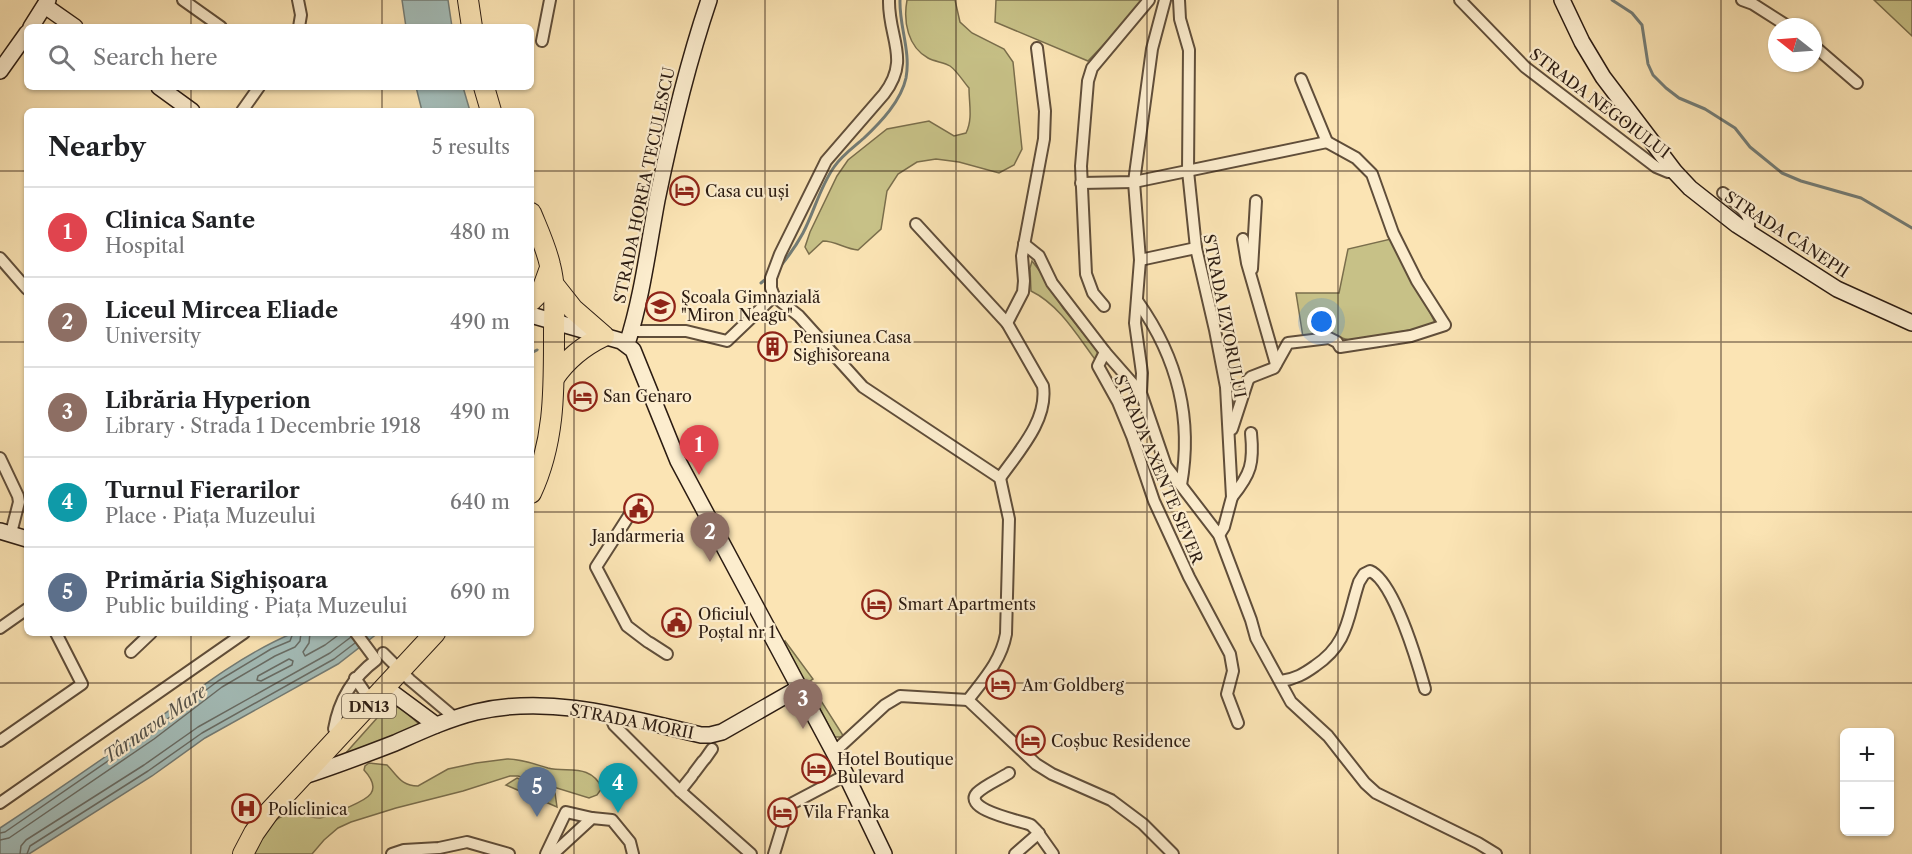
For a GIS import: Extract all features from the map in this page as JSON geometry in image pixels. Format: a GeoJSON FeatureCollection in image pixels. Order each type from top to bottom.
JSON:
{"type":"FeatureCollection","features":[{"type":"Feature","properties":{"kind":"highway"},"geometry":{"type":"LineString","coordinates":[[468,0],[472,24]]}},
{"type":"Feature","properties":{"kind":"highway"},"geometry":{"type":"LineString","coordinates":[[485,90],[490,108]]}},
{"type":"Feature","properties":{"kind":"highway"},"geometry":{"type":"LineString","coordinates":[[534,221],[550,265],[554,285],[553,414],[548,443],[534,484]]}},
{"type":"Feature","properties":{"kind":"highway"},"geometry":{"type":"LineString","coordinates":[[534,306],[546,283],[550,265]]}},
{"type":"Feature","properties":{"kind":"highway"},"geometry":{"type":"LineString","coordinates":[[554,285],[573,309],[604,336],[578,351],[554,378]]}},
{"type":"Feature","properties":{"kind":"highway","name":"DN13"},"geometry":{"type":"LineString","coordinates":[[301,777],[432,636]]}},
{"type":"Feature","properties":{"kind":"highway","name":"STRADA MORII"},"geometry":{"type":"LineString","coordinates":[[243,854],[269,812],[301,777]]}},
{"type":"Feature","properties":{"kind":"street"},"geometry":{"type":"LineString","coordinates":[[183,0],[217,24]]}},
{"type":"Feature","properties":{"kind":"street"},"geometry":{"type":"LineString","coordinates":[[298,0],[301,15],[300,24]]}},
{"type":"Feature","properties":{"kind":"street"},"geometry":{"type":"LineString","coordinates":[[542,41],[550,0]]}},
{"type":"Feature","properties":{"kind":"street","name":"STRADA HOREA TECULESCU"},"geometry":{"type":"LineString","coordinates":[[629,338],[672,130],[690,59],[709,0]]}},
{"type":"Feature","properties":{"kind":"street"},"geometry":{"type":"LineString","coordinates":[[889,0],[889,13],[898,62],[892,84],[826,161],[780,254],[771,278],[771,288],[774,296],[799,316],[863,387],[1000,478],[1009,519],[1006,634],[996,663],[968,700]]}},
{"type":"Feature","properties":{"kind":"street"},"geometry":{"type":"LineString","coordinates":[[1104,306],[1093,293],[1086,274],[1081,166],[1089,75],[1149,0]]}},
{"type":"Feature","properties":{"kind":"street"},"geometry":{"type":"LineString","coordinates":[[1165,0],[1152,49],[1134,182],[1140,260],[1135,323],[1142,373],[1141,393],[1161,455],[1170,473],[1219,535],[1256,638],[1291,702],[1328,736],[1365,783],[1376,793],[1496,854]]}},
{"type":"Feature","properties":{"kind":"street","name":"STRADA IZVORULUI"},"geometry":{"type":"LineString","coordinates":[[1179,0],[1180,19],[1189,50],[1188,171],[1196,248],[1226,387],[1232,497],[1224,527],[1219,535]]}},
{"type":"Feature","properties":{"kind":"street","name":"STRADA NEGOIULUI"},"geometry":{"type":"LineString","coordinates":[[1460,0],[1512,55],[1542,81],[1656,167],[1675,172]]}},
{"type":"Feature","properties":{"kind":"street","name":"STRADA CÂNEPII"},"geometry":{"type":"LineString","coordinates":[[1562,0],[1582,42],[1603,77],[1675,172],[1706,202],[1837,289],[1912,323]]}},
{"type":"Feature","properties":{"kind":"street"},"geometry":{"type":"LineString","coordinates":[[1742,0],[1775,18]]}},
{"type":"Feature","properties":{"kind":"street"},"geometry":{"type":"LineString","coordinates":[[32,24],[43,2],[71,24]]}},
{"type":"Feature","properties":{"kind":"street"},"geometry":{"type":"LineString","coordinates":[[0,71],[24,37]]}},
{"type":"Feature","properties":{"kind":"street"},"geometry":{"type":"LineString","coordinates":[[1007,323],[1023,292],[1022,256],[1045,125],[1036,48]]}},
{"type":"Feature","properties":{"kind":"street"},"geometry":{"type":"LineString","coordinates":[[1822,53],[1857,83]]}},
{"type":"Feature","properties":{"kind":"street"},"geometry":{"type":"LineString","coordinates":[[1230,441],[1248,380],[1274,368],[1283,348],[1288,343],[1329,338],[1337,342],[1340,347],[1411,336],[1444,325],[1393,233],[1372,174],[1356,158],[1327,142],[1301,79]]}},
{"type":"Feature","properties":{"kind":"street"},"geometry":{"type":"LineString","coordinates":[[163,90],[188,108]]}},
{"type":"Feature","properties":{"kind":"street"},"geometry":{"type":"LineString","coordinates":[[244,108],[257,90]]}},
{"type":"Feature","properties":{"kind":"street"},"geometry":{"type":"LineString","coordinates":[[1081,183],[1134,182],[1327,142]]}},
{"type":"Feature","properties":{"kind":"street"},"geometry":{"type":"LineString","coordinates":[[1723,194],[1749,218],[1748,232]]}},
{"type":"Feature","properties":{"kind":"street"},"geometry":{"type":"LineString","coordinates":[[1251,276],[1256,201]]}},
{"type":"Feature","properties":{"kind":"street"},"geometry":{"type":"LineString","coordinates":[[916,224],[1007,323],[1043,386],[1041,413],[1000,478]]}},
{"type":"Feature","properties":{"kind":"street"},"geometry":{"type":"LineString","coordinates":[[1243,239],[1247,262],[1276,365]]}},
{"type":"Feature","properties":{"kind":"street"},"geometry":{"type":"LineString","coordinates":[[1024,244],[1039,256],[1052,283],[1105,352],[1141,393]]}},
{"type":"Feature","properties":{"kind":"street"},"geometry":{"type":"LineString","coordinates":[[1140,260],[1196,248]]}},
{"type":"Feature","properties":{"kind":"street"},"geometry":{"type":"LineString","coordinates":[[0,258],[24,286]]}},
{"type":"Feature","properties":{"kind":"street"},"geometry":{"type":"LineString","coordinates":[[534,309],[554,323],[604,336],[629,338],[686,331],[727,341],[774,296]]}},
{"type":"Feature","properties":{"kind":"street"},"geometry":{"type":"LineString","coordinates":[[1138,302],[1155,328],[1179,385],[1186,435],[1181,485]]}},
{"type":"Feature","properties":{"kind":"street"},"geometry":{"type":"LineString","coordinates":[[629,338],[678,461],[846,775],[879,852]]}},
{"type":"Feature","properties":{"kind":"street","name":"STRADA AXENTE SEVER"},"geometry":{"type":"LineString","coordinates":[[1105,352],[1098,366],[1118,402],[1154,501],[1188,577],[1230,654],[1233,671],[1227,694],[1238,723]]}},
{"type":"Feature","properties":{"kind":"street"},"geometry":{"type":"LineString","coordinates":[[1232,497],[1243,484],[1252,465],[1251,433]]}},
{"type":"Feature","properties":{"kind":"street"},"geometry":{"type":"LineString","coordinates":[[0,458],[19,502],[5,532],[24,538]]}},
{"type":"Feature","properties":{"kind":"street"},"geometry":{"type":"LineString","coordinates":[[633,511],[596,567],[627,626],[667,654]]}},
{"type":"Feature","properties":{"kind":"street"},"geometry":{"type":"LineString","coordinates":[[1281,681],[1302,675],[1334,651],[1343,636],[1359,582],[1364,574],[1370,571],[1379,578],[1407,631],[1425,689]]}},
{"type":"Feature","properties":{"kind":"street"},"geometry":{"type":"LineString","coordinates":[[0,628],[24,611]]}},
{"type":"Feature","properties":{"kind":"street"},"geometry":{"type":"LineString","coordinates":[[0,741],[82,684],[58,636]]}},
{"type":"Feature","properties":{"kind":"street"},"geometry":{"type":"LineString","coordinates":[[131,652],[147,636]]}},
{"type":"Feature","properties":{"kind":"street"},"geometry":{"type":"LineString","coordinates":[[0,803],[240,636]]}},
{"type":"Feature","properties":{"kind":"street"},"geometry":{"type":"LineString","coordinates":[[359,636],[379,656],[401,671],[455,718]]}},
{"type":"Feature","properties":{"kind":"street"},"geometry":{"type":"LineString","coordinates":[[334,729],[336,715],[355,678],[379,656]]}},
{"type":"Feature","properties":{"kind":"street"},"geometry":{"type":"LineString","coordinates":[[355,678],[366,694]]}},
{"type":"Feature","properties":{"kind":"street"},"geometry":{"type":"LineString","coordinates":[[386,688],[436,725]]}},
{"type":"Feature","properties":{"kind":"street"},"geometry":{"type":"LineString","coordinates":[[680,791],[716,742],[799,688]]}},
{"type":"Feature","properties":{"kind":"street"},"geometry":{"type":"LineString","coordinates":[[834,752],[885,705],[900,696],[968,700],[1035,764],[1111,800],[1143,824],[1173,854]]}},
{"type":"Feature","properties":{"kind":"street","name":"STRADA MORII"},"geometry":{"type":"LineString","coordinates":[[301,777],[364,755],[455,718],[500,707],[568,708],[609,714],[701,735],[710,735],[716,742]]}},
{"type":"Feature","properties":{"kind":"street"},"geometry":{"type":"LineString","coordinates":[[609,714],[614,725],[680,791],[751,854]]}},
{"type":"Feature","properties":{"kind":"street"},"geometry":{"type":"LineString","coordinates":[[1009,773],[978,793],[976,803],[986,810],[1027,823],[1039,833],[1053,854]]}},
{"type":"Feature","properties":{"kind":"street"},"geometry":{"type":"LineString","coordinates":[[774,854],[789,805],[846,775]]}},
{"type":"Feature","properties":{"kind":"street"},"geometry":{"type":"LineString","coordinates":[[546,854],[566,812],[612,820],[630,842],[633,854]]}},
{"type":"Feature","properties":{"kind":"street"},"geometry":{"type":"LineString","coordinates":[[553,854],[592,818]]}},
{"type":"Feature","properties":{"kind":"street"},"geometry":{"type":"LineString","coordinates":[[1015,854],[1039,833]]}},
{"type":"Feature","properties":{"kind":"street"},"geometry":{"type":"LineString","coordinates":[[392,854],[426,851],[466,842],[509,854]]}},
{"type":"Feature","properties":{"kind":"shaded area"},"geometry":{"type":"Polygon","coordinates":[[[907,0],[955,0],[960,22],[972,33],[1004,49],[1013,62],[1022,149],[1014,165],[999,173],[959,162],[936,159],[917,162],[898,174],[887,191],[881,229],[858,250],[823,241],[809,254],[805,247],[810,232],[837,176],[848,160],[887,129],[929,121],[954,136],[966,133],[968,128],[969,88],[950,66],[928,58],[916,47],[908,33],[907,0]]]}},
{"type":"Feature","properties":{"kind":"shaded area"},"geometry":{"type":"Polygon","coordinates":[[[996,0],[1146,0],[1088,61],[995,22],[996,0]]]}},
{"type":"Feature","properties":{"kind":"shaded area"},"geometry":{"type":"Polygon","coordinates":[[[1874,0],[1912,0],[1912,36],[1874,0]]]}},
{"type":"Feature","properties":{"kind":"shaded area"},"geometry":{"type":"Polygon","coordinates":[[[1395,238],[1436,325],[1352,341],[1329,334],[1303,337],[1296,293],[1339,293],[1348,249],[1395,238]]]}},
{"type":"Feature","properties":{"kind":"shaded area"},"geometry":{"type":"Polygon","coordinates":[[[1032,261],[1063,308],[1098,353],[1097,362],[1060,313],[1031,291],[1032,261]]]}},
{"type":"Feature","properties":{"kind":"shaded area"},"geometry":{"type":"Polygon","coordinates":[[[785,641],[813,679],[810,681],[816,691],[811,693],[785,641]]]}},
{"type":"Feature","properties":{"kind":"shaded area"},"geometry":{"type":"Polygon","coordinates":[[[816,695],[844,737],[835,737],[814,698],[816,695]]]}},
{"type":"Feature","properties":{"kind":"shaded area"},"geometry":{"type":"Polygon","coordinates":[[[394,706],[401,708],[420,725],[336,764],[386,708],[394,706]]]}},
{"type":"Feature","properties":{"kind":"shaded area"},"geometry":{"type":"Polygon","coordinates":[[[507,759],[548,768],[585,772],[597,780],[602,788],[597,795],[589,798],[518,776],[510,776],[351,822],[338,828],[312,854],[250,854],[269,827],[283,816],[292,814],[323,817],[369,796],[373,786],[364,770],[369,763],[387,765],[404,782],[418,786],[448,769],[507,759]]]}},
{"type":"Feature","properties":{"kind":"shaded area"},"geometry":{"type":"Polygon","coordinates":[[[517,778],[522,780],[521,782],[555,793],[557,807],[506,785],[517,778]]]}},
{"type":"Feature","properties":{"kind":"water"},"geometry":{"type":"Polygon","coordinates":[[[402,0],[448,0],[452,24],[406,24],[402,0]]]}},
{"type":"Feature","properties":{"kind":"water"},"geometry":{"type":"Polygon","coordinates":[[[417,90],[464,90],[469,108],[421,108],[417,90]]]}},
{"type":"Feature","properties":{"kind":"water","name":"Târnava Mare"},"geometry":{"type":"Polygon","coordinates":[[[286,636],[374,636],[338,664],[205,738],[152,776],[29,854],[0,854],[0,828],[111,753],[217,676],[286,636]]]}},
{"type":"Feature","properties":{"kind":"waterway"},"geometry":{"type":"LineString","coordinates":[[779,268],[803,233],[834,167],[890,111],[900,95],[907,68],[900,0]]}},
{"type":"Feature","properties":{"kind":"waterway"},"geometry":{"type":"LineString","coordinates":[[1612,0],[1632,13],[1642,25],[1648,64],[1653,75],[1679,98],[1705,109],[1735,128],[1750,147],[1782,173],[1801,181],[1861,198],[1912,228]]}},
{"type":"Feature","properties":{"kind":"waterway"},"geometry":{"type":"LineString","coordinates":[[761,283],[767,278]]}},
{"type":"Feature","properties":{"kind":"place","name":"Casa cu uși"},"geometry":{"type":"Point","coordinates":[684,191]}},
{"type":"Feature","properties":{"kind":"place","name":"Şcoala Gimnazială \"Miron Neagu\""},"geometry":{"type":"Point","coordinates":[660,306]}},
{"type":"Feature","properties":{"kind":"place","name":"Pensiunea Casa Sighisoreana"},"geometry":{"type":"Point","coordinates":[772,346]}},
{"type":"Feature","properties":{"kind":"place","name":"San Genaro"},"geometry":{"type":"Point","coordinates":[582,396]}},
{"type":"Feature","properties":{"kind":"place","name":"Clinica Sante"},"geometry":{"type":"Point","coordinates":[699,475]}},
{"type":"Feature","properties":{"kind":"place","name":"Jandarmeria"},"geometry":{"type":"Point","coordinates":[638,508]}},
{"type":"Feature","properties":{"kind":"place","name":"Liceul Mircea Eliade"},"geometry":{"type":"Point","coordinates":[710,562]}},
{"type":"Feature","properties":{"kind":"place","name":"Smart Apartments"},"geometry":{"type":"Point","coordinates":[877,604]}},
{"type":"Feature","properties":{"kind":"place","name":"Oficiul Poștal nr 1"},"geometry":{"type":"Point","coordinates":[677,623]}},
{"type":"Feature","properties":{"kind":"place","name":"Am Goldberg"},"geometry":{"type":"Point","coordinates":[1001,685]}},
{"type":"Feature","properties":{"kind":"place","name":"Librăria Hyperion"},"geometry":{"type":"Point","coordinates":[803,729]}},
{"type":"Feature","properties":{"kind":"place","name":"Coșbuc Residence"},"geometry":{"type":"Point","coordinates":[1030,741]}},
{"type":"Feature","properties":{"kind":"place","name":"Hotel Boutique Bulevard"},"geometry":{"type":"Point","coordinates":[816,768]}},
{"type":"Feature","properties":{"kind":"place","name":"Policlinica"},"geometry":{"type":"Point","coordinates":[247,809]}},
{"type":"Feature","properties":{"kind":"place","name":"Vila Franka"},"geometry":{"type":"Point","coordinates":[782,812]}},
{"type":"Feature","properties":{"kind":"place","name":"Turnul Fierarilor"},"geometry":{"type":"Point","coordinates":[618,813]}},
{"type":"Feature","properties":{"kind":"place","name":"Primăria Sighișoara"},"geometry":{"type":"Point","coordinates":[537,817]}}]}
